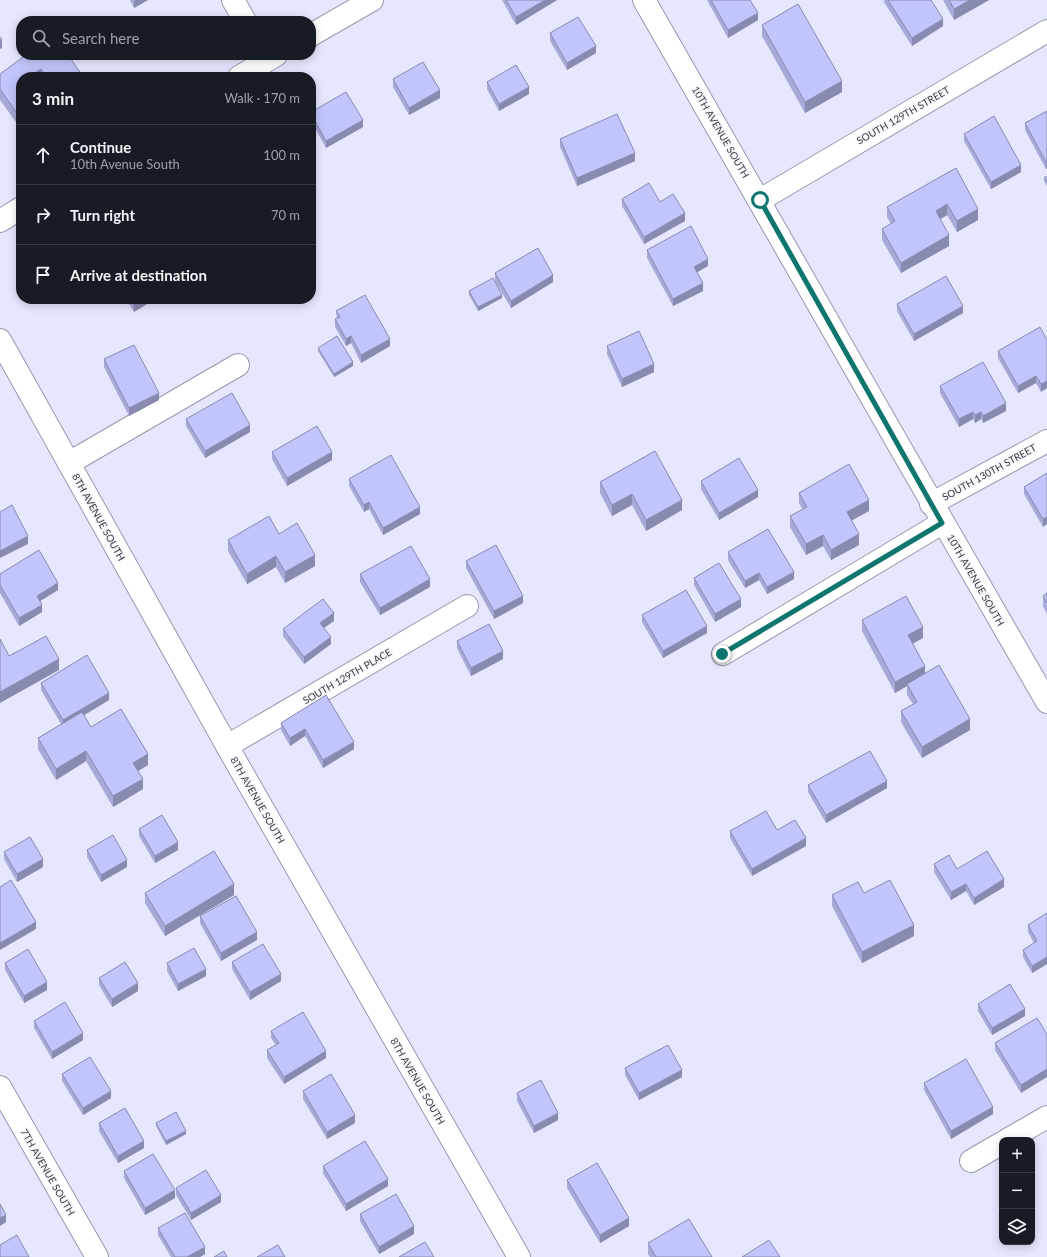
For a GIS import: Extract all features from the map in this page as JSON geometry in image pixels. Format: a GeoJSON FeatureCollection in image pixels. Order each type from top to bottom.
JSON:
{"type":"FeatureCollection","features":[{"type":"Feature","properties":{"kind":"street"},"geometry":{"type":"LineString","coordinates":[[233,0],[242,16]]}},
{"type":"Feature","properties":{"kind":"street"},"geometry":{"type":"LineString","coordinates":[[316,32],[372,0]]}},
{"type":"Feature","properties":{"kind":"street","name":"10TH AVENUE SOUTH"},"geometry":{"type":"LineString","coordinates":[[644,0],[760,200],[931,504],[1047,702]]}},
{"type":"Feature","properties":{"kind":"street","name":"SOUTH 129TH STREET"},"geometry":{"type":"LineString","coordinates":[[760,200],[1047,31]]}},
{"type":"Feature","properties":{"kind":"street"},"geometry":{"type":"LineString","coordinates":[[247,72],[265,60]]}},
{"type":"Feature","properties":{"kind":"street"},"geometry":{"type":"LineString","coordinates":[[0,221],[16,211]]}},
{"type":"Feature","properties":{"kind":"street","name":"8TH AVENUE SOUTH"},"geometry":{"type":"LineString","coordinates":[[0,340],[227,746],[519,1257]]}},
{"type":"Feature","properties":{"kind":"street"},"geometry":{"type":"LineString","coordinates":[[69,463],[238,365]]}},
{"type":"Feature","properties":{"kind":"street","name":"SOUTH 130TH STREET"},"geometry":{"type":"LineString","coordinates":[[931,504],[1047,441]]}},
{"type":"Feature","properties":{"kind":"street"},"geometry":{"type":"LineString","coordinates":[[722,654],[942,523]]}},
{"type":"Feature","properties":{"kind":"street","name":"SOUTH 129TH PLACE"},"geometry":{"type":"LineString","coordinates":[[227,746],[467,606]]}},
{"type":"Feature","properties":{"kind":"street","name":"7TH AVENUE SOUTH"},"geometry":{"type":"LineString","coordinates":[[0,1087],[97,1257]]}},
{"type":"Feature","properties":{"kind":"street"},"geometry":{"type":"LineString","coordinates":[[1012,1137],[1047,1117]]}},
{"type":"Feature","properties":{"kind":"street"},"geometry":{"type":"LineString","coordinates":[[971,1161],[999,1145]]}},
{"type":"Feature","properties":{"kind":"building"},"geometry":{"type":"Polygon","coordinates":[[[506,0],[545,0],[516,17],[506,0]]]}},
{"type":"Feature","properties":{"kind":"building"},"geometry":{"type":"Polygon","coordinates":[[[711,0],[750,0],[758,13],[728,30],[711,0]]]}},
{"type":"Feature","properties":{"kind":"building"},"geometry":{"type":"Polygon","coordinates":[[[888,0],[931,0],[943,19],[912,38],[888,0]]]}},
{"type":"Feature","properties":{"kind":"building"},"geometry":{"type":"Polygon","coordinates":[[[949,0],[970,0],[954,9],[949,0]]]}},
{"type":"Feature","properties":{"kind":"building"},"geometry":{"type":"Polygon","coordinates":[[[798,4],[842,81],[805,102],[762,25],[798,4]]]}},
{"type":"Feature","properties":{"kind":"building"},"geometry":{"type":"Polygon","coordinates":[[[578,17],[596,46],[567,63],[550,33],[578,17]]]}},
{"type":"Feature","properties":{"kind":"building"},"geometry":{"type":"Polygon","coordinates":[[[19,60],[72,60],[80,72],[43,72],[41,69],[36,72],[16,72],[16,112],[0,89],[0,74],[19,60]]]}},
{"type":"Feature","properties":{"kind":"building"},"geometry":{"type":"Polygon","coordinates":[[[423,62],[440,90],[409,108],[393,79],[423,62]]]}},
{"type":"Feature","properties":{"kind":"building"},"geometry":{"type":"Polygon","coordinates":[[[516,65],[529,87],[499,104],[487,82],[516,65]]]}},
{"type":"Feature","properties":{"kind":"building"},"geometry":{"type":"Polygon","coordinates":[[[346,92],[363,120],[326,141],[316,123],[316,109],[346,92]]]}},
{"type":"Feature","properties":{"kind":"building"},"geometry":{"type":"Polygon","coordinates":[[[1047,111],[1047,161],[1046,162],[1025,123],[1047,111]]]}},
{"type":"Feature","properties":{"kind":"building"},"geometry":{"type":"Polygon","coordinates":[[[617,114],[635,153],[577,178],[560,139],[617,114]]]}},
{"type":"Feature","properties":{"kind":"building"},"geometry":{"type":"Polygon","coordinates":[[[994,116],[1021,165],[991,182],[964,134],[994,116]]]}},
{"type":"Feature","properties":{"kind":"building"},"geometry":{"type":"Polygon","coordinates":[[[956,168],[978,209],[957,221],[947,204],[936,211],[949,235],[901,263],[882,229],[895,221],[887,207],[956,168]]]}},
{"type":"Feature","properties":{"kind":"building"},"geometry":{"type":"Polygon","coordinates":[[[649,183],[660,202],[673,194],[685,213],[644,237],[622,199],[649,183]]]}},
{"type":"Feature","properties":{"kind":"building"},"geometry":{"type":"Polygon","coordinates":[[[691,226],[708,259],[694,267],[703,283],[673,299],[647,250],[691,226]]]}},
{"type":"Feature","properties":{"kind":"building"},"geometry":{"type":"Polygon","coordinates":[[[538,248],[553,275],[511,301],[495,273],[538,248]]]}},
{"type":"Feature","properties":{"kind":"building"},"geometry":{"type":"Polygon","coordinates":[[[946,276],[963,306],[914,334],[897,304],[946,276]]]}},
{"type":"Feature","properties":{"kind":"building"},"geometry":{"type":"Polygon","coordinates":[[[493,278],[502,295],[478,307],[469,291],[493,278]]]}},
{"type":"Feature","properties":{"kind":"building"},"geometry":{"type":"Polygon","coordinates":[[[365,295],[390,339],[361,355],[351,336],[346,339],[335,319],[340,317],[336,311],[365,295]]]}},
{"type":"Feature","properties":{"kind":"building"},"geometry":{"type":"Polygon","coordinates":[[[1040,327],[1047,340],[1047,381],[1041,384],[1036,376],[1018,386],[998,351],[1040,327]]]}},
{"type":"Feature","properties":{"kind":"building"},"geometry":{"type":"Polygon","coordinates":[[[639,331],[654,364],[622,379],[607,346],[639,331]]]}},
{"type":"Feature","properties":{"kind":"building"},"geometry":{"type":"Polygon","coordinates":[[[337,336],[353,362],[334,374],[318,348],[337,336]]]}},
{"type":"Feature","properties":{"kind":"building"},"geometry":{"type":"Polygon","coordinates":[[[134,345],[159,393],[129,408],[104,359],[134,345]]]}},
{"type":"Feature","properties":{"kind":"building"},"geometry":{"type":"Polygon","coordinates":[[[983,362],[1006,403],[983,416],[981,412],[975,415],[973,412],[959,419],[940,386],[983,362]]]}},
{"type":"Feature","properties":{"kind":"building"},"geometry":{"type":"Polygon","coordinates":[[[232,393],[250,425],[205,451],[186,419],[232,393]]]}},
{"type":"Feature","properties":{"kind":"building"},"geometry":{"type":"Polygon","coordinates":[[[317,426],[332,452],[287,478],[272,452],[317,426]]]}},
{"type":"Feature","properties":{"kind":"building"},"geometry":{"type":"Polygon","coordinates":[[[655,451],[682,500],[646,520],[632,494],[612,505],[600,482],[655,451]]]}},
{"type":"Feature","properties":{"kind":"building"},"geometry":{"type":"Polygon","coordinates":[[[391,455],[420,507],[383,528],[369,502],[364,505],[349,479],[391,455]]]}},
{"type":"Feature","properties":{"kind":"building"},"geometry":{"type":"Polygon","coordinates":[[[739,458],[758,490],[719,513],[701,481],[739,458]]]}},
{"type":"Feature","properties":{"kind":"building"},"geometry":{"type":"Polygon","coordinates":[[[849,464],[869,500],[847,512],[859,534],[831,550],[823,535],[806,544],[790,516],[807,507],[799,493],[849,464]]]}},
{"type":"Feature","properties":{"kind":"building"},"geometry":{"type":"Polygon","coordinates":[[[1047,473],[1047,517],[1043,519],[1024,487],[1047,473]]]}},
{"type":"Feature","properties":{"kind":"building"},"geometry":{"type":"Polygon","coordinates":[[[12,505],[28,536],[0,551],[0,512],[12,505]]]}},
{"type":"Feature","properties":{"kind":"building"},"geometry":{"type":"Polygon","coordinates":[[[269,516],[279,534],[297,523],[315,555],[285,572],[276,556],[247,574],[228,540],[269,516]]]}},
{"type":"Feature","properties":{"kind":"building"},"geometry":{"type":"Polygon","coordinates":[[[768,529],[794,572],[767,587],[759,573],[745,581],[728,552],[768,529]]]}},
{"type":"Feature","properties":{"kind":"building"},"geometry":{"type":"Polygon","coordinates":[[[496,545],[523,596],[494,611],[466,561],[496,545]]]}},
{"type":"Feature","properties":{"kind":"building"},"geometry":{"type":"Polygon","coordinates":[[[411,546],[430,579],[380,608],[360,574],[411,546]]]}},
{"type":"Feature","properties":{"kind":"building"},"geometry":{"type":"Polygon","coordinates":[[[39,550],[58,583],[37,596],[42,605],[19,618],[0,585],[0,574],[39,550]]]}},
{"type":"Feature","properties":{"kind":"building"},"geometry":{"type":"Polygon","coordinates":[[[719,563],[741,599],[715,614],[694,578],[719,563]]]}},
{"type":"Feature","properties":{"kind":"building"},"geometry":{"type":"Polygon","coordinates":[[[686,590],[707,626],[663,651],[642,615],[686,590]]]}},
{"type":"Feature","properties":{"kind":"building"},"geometry":{"type":"Polygon","coordinates":[[[1047,593],[1047,603],[1043,596],[1047,593]]]}},
{"type":"Feature","properties":{"kind":"building"},"geometry":{"type":"Polygon","coordinates":[[[906,596],[923,627],[908,635],[925,666],[895,682],[862,620],[906,596]]]}},
{"type":"Feature","properties":{"kind":"building"},"geometry":{"type":"Polygon","coordinates":[[[323,599],[334,613],[320,623],[331,637],[304,657],[283,629],[323,599]]]}},
{"type":"Feature","properties":{"kind":"building"},"geometry":{"type":"Polygon","coordinates":[[[489,624],[503,651],[471,668],[457,641],[489,624]]]}},
{"type":"Feature","properties":{"kind":"building"},"geometry":{"type":"Polygon","coordinates":[[[46,636],[59,659],[0,692],[0,639],[9,656],[46,636]]]}},
{"type":"Feature","properties":{"kind":"building"},"geometry":{"type":"Polygon","coordinates":[[[87,655],[109,693],[63,720],[41,683],[87,655]]]}},
{"type":"Feature","properties":{"kind":"building"},"geometry":{"type":"Polygon","coordinates":[[[939,665],[970,719],[922,747],[901,711],[917,702],[907,684],[939,665]]]}},
{"type":"Feature","properties":{"kind":"building"},"geometry":{"type":"Polygon","coordinates":[[[326,695],[354,742],[323,760],[305,729],[290,738],[281,723],[326,695]]]}},
{"type":"Feature","properties":{"kind":"building"},"geometry":{"type":"Polygon","coordinates":[[[121,709],[148,754],[133,763],[143,779],[113,796],[86,751],[56,769],[38,738],[82,712],[91,727],[121,709]]]}},
{"type":"Feature","properties":{"kind":"building"},"geometry":{"type":"Polygon","coordinates":[[[870,751],[887,781],[826,815],[808,785],[870,751]]]}},
{"type":"Feature","properties":{"kind":"building"},"geometry":{"type":"Polygon","coordinates":[[[766,811],[777,830],[795,820],[806,838],[752,869],[730,831],[766,811]]]}},
{"type":"Feature","properties":{"kind":"building"},"geometry":{"type":"Polygon","coordinates":[[[162,815],[178,842],[155,856],[139,829],[162,815]]]}},
{"type":"Feature","properties":{"kind":"building"},"geometry":{"type":"Polygon","coordinates":[[[113,835],[127,860],[101,875],[87,850],[113,835]]]}},
{"type":"Feature","properties":{"kind":"building"},"geometry":{"type":"Polygon","coordinates":[[[30,837],[43,859],[17,874],[4,852],[30,837]]]}},
{"type":"Feature","properties":{"kind":"building"},"geometry":{"type":"Polygon","coordinates":[[[214,851],[234,884],[165,926],[145,893],[214,851]]]}},
{"type":"Feature","properties":{"kind":"building"},"geometry":{"type":"Polygon","coordinates":[[[987,851],[1004,879],[974,898],[966,884],[951,892],[934,864],[949,855],[957,869],[987,851]]]}},
{"type":"Feature","properties":{"kind":"building"},"geometry":{"type":"Polygon","coordinates":[[[11,880],[36,922],[0,943],[0,887],[11,880]]]}},
{"type":"Feature","properties":{"kind":"building"},"geometry":{"type":"Polygon","coordinates":[[[890,880],[914,925],[862,952],[832,895],[858,882],[864,893],[890,880]]]}},
{"type":"Feature","properties":{"kind":"building"},"geometry":{"type":"Polygon","coordinates":[[[236,896],[257,932],[221,953],[200,916],[236,896]]]}},
{"type":"Feature","properties":{"kind":"building"},"geometry":{"type":"Polygon","coordinates":[[[1047,913],[1047,957],[1032,966],[1023,950],[1037,941],[1028,925],[1047,913]]]}},
{"type":"Feature","properties":{"kind":"building"},"geometry":{"type":"Polygon","coordinates":[[[263,944],[281,974],[250,992],[232,962],[263,944]]]}},
{"type":"Feature","properties":{"kind":"building"},"geometry":{"type":"Polygon","coordinates":[[[194,948],[206,969],[178,984],[167,963],[194,948]]]}},
{"type":"Feature","properties":{"kind":"building"},"geometry":{"type":"Polygon","coordinates":[[[28,949],[47,982],[24,996],[5,963],[28,949]]]}},
{"type":"Feature","properties":{"kind":"building"},"geometry":{"type":"Polygon","coordinates":[[[125,962],[138,983],[112,999],[99,978],[125,962]]]}},
{"type":"Feature","properties":{"kind":"building"},"geometry":{"type":"Polygon","coordinates":[[[1010,984],[1025,1009],[992,1028],[978,1004],[1010,984]]]}},
{"type":"Feature","properties":{"kind":"building"},"geometry":{"type":"Polygon","coordinates":[[[65,1002],[83,1033],[52,1052],[34,1021],[65,1002]]]}},
{"type":"Feature","properties":{"kind":"building"},"geometry":{"type":"Polygon","coordinates":[[[303,1012],[326,1051],[284,1077],[267,1050],[279,1043],[271,1031],[303,1012]]]}},
{"type":"Feature","properties":{"kind":"building"},"geometry":{"type":"Polygon","coordinates":[[[1037,1018],[1047,1034],[1047,1069],[1021,1085],[995,1043],[1037,1018]]]}},
{"type":"Feature","properties":{"kind":"building"},"geometry":{"type":"Polygon","coordinates":[[[668,1045],[682,1070],[639,1093],[625,1068],[668,1045]]]}},
{"type":"Feature","properties":{"kind":"building"},"geometry":{"type":"Polygon","coordinates":[[[90,1057],[111,1091],[83,1108],[62,1074],[90,1057]]]}},
{"type":"Feature","properties":{"kind":"building"},"geometry":{"type":"Polygon","coordinates":[[[966,1059],[993,1107],[951,1131],[924,1083],[966,1059]]]}},
{"type":"Feature","properties":{"kind":"building"},"geometry":{"type":"Polygon","coordinates":[[[331,1074],[355,1115],[327,1132],[303,1091],[331,1074]]]}},
{"type":"Feature","properties":{"kind":"building"},"geometry":{"type":"Polygon","coordinates":[[[541,1080],[558,1113],[534,1126],[517,1093],[541,1080]]]}},
{"type":"Feature","properties":{"kind":"building"},"geometry":{"type":"Polygon","coordinates":[[[125,1108],[144,1141],[118,1156],[99,1123],[125,1108]]]}},
{"type":"Feature","properties":{"kind":"building"},"geometry":{"type":"Polygon","coordinates":[[[176,1112],[186,1131],[166,1141],[156,1123],[176,1112]]]}},
{"type":"Feature","properties":{"kind":"building"},"geometry":{"type":"Polygon","coordinates":[[[365,1141],[388,1179],[346,1204],[323,1166],[365,1141]]]}},
{"type":"Feature","properties":{"kind":"building"},"geometry":{"type":"Polygon","coordinates":[[[153,1154],[175,1190],[145,1208],[124,1171],[153,1154]]]}},
{"type":"Feature","properties":{"kind":"building"},"geometry":{"type":"Polygon","coordinates":[[[597,1163],[629,1218],[600,1235],[567,1180],[597,1163]]]}},
{"type":"Feature","properties":{"kind":"building"},"geometry":{"type":"Polygon","coordinates":[[[206,1170],[221,1195],[191,1213],[176,1188],[206,1170]]]}},
{"type":"Feature","properties":{"kind":"building"},"geometry":{"type":"Polygon","coordinates":[[[396,1194],[414,1226],[379,1247],[360,1214],[396,1194]]]}},
{"type":"Feature","properties":{"kind":"building"},"geometry":{"type":"Polygon","coordinates":[[[0,1204],[6,1215],[0,1218],[0,1204]]]}},
{"type":"Feature","properties":{"kind":"building"},"geometry":{"type":"Polygon","coordinates":[[[185,1213],[205,1247],[187,1257],[175,1257],[158,1228],[185,1213]]]}},
{"type":"Feature","properties":{"kind":"building"},"geometry":{"type":"Polygon","coordinates":[[[689,1219],[712,1257],[656,1257],[648,1243],[689,1219]]]}},
{"type":"Feature","properties":{"kind":"building"},"geometry":{"type":"Polygon","coordinates":[[[17,1235],[29,1257],[0,1257],[0,1245],[17,1235]]]}},
{"type":"Feature","properties":{"kind":"building"},"geometry":{"type":"Polygon","coordinates":[[[769,1240],[780,1257],[742,1257],[769,1240]]]}},
{"type":"Feature","properties":{"kind":"building"},"geometry":{"type":"Polygon","coordinates":[[[425,1242],[434,1257],[399,1257],[425,1242]]]}},
{"type":"Feature","properties":{"kind":"building"},"geometry":{"type":"Polygon","coordinates":[[[278,1245],[285,1257],[257,1257],[278,1245]]]}},
{"type":"Feature","properties":{"kind":"building"},"geometry":{"type":"Polygon","coordinates":[[[224,1251],[227,1257],[214,1257],[224,1251]]]}},
{"type":"Feature","properties":{"kind":"route"},"geometry":{"type":"LineString","coordinates":[[722,654],[942,523],[760,200]]}}]}
